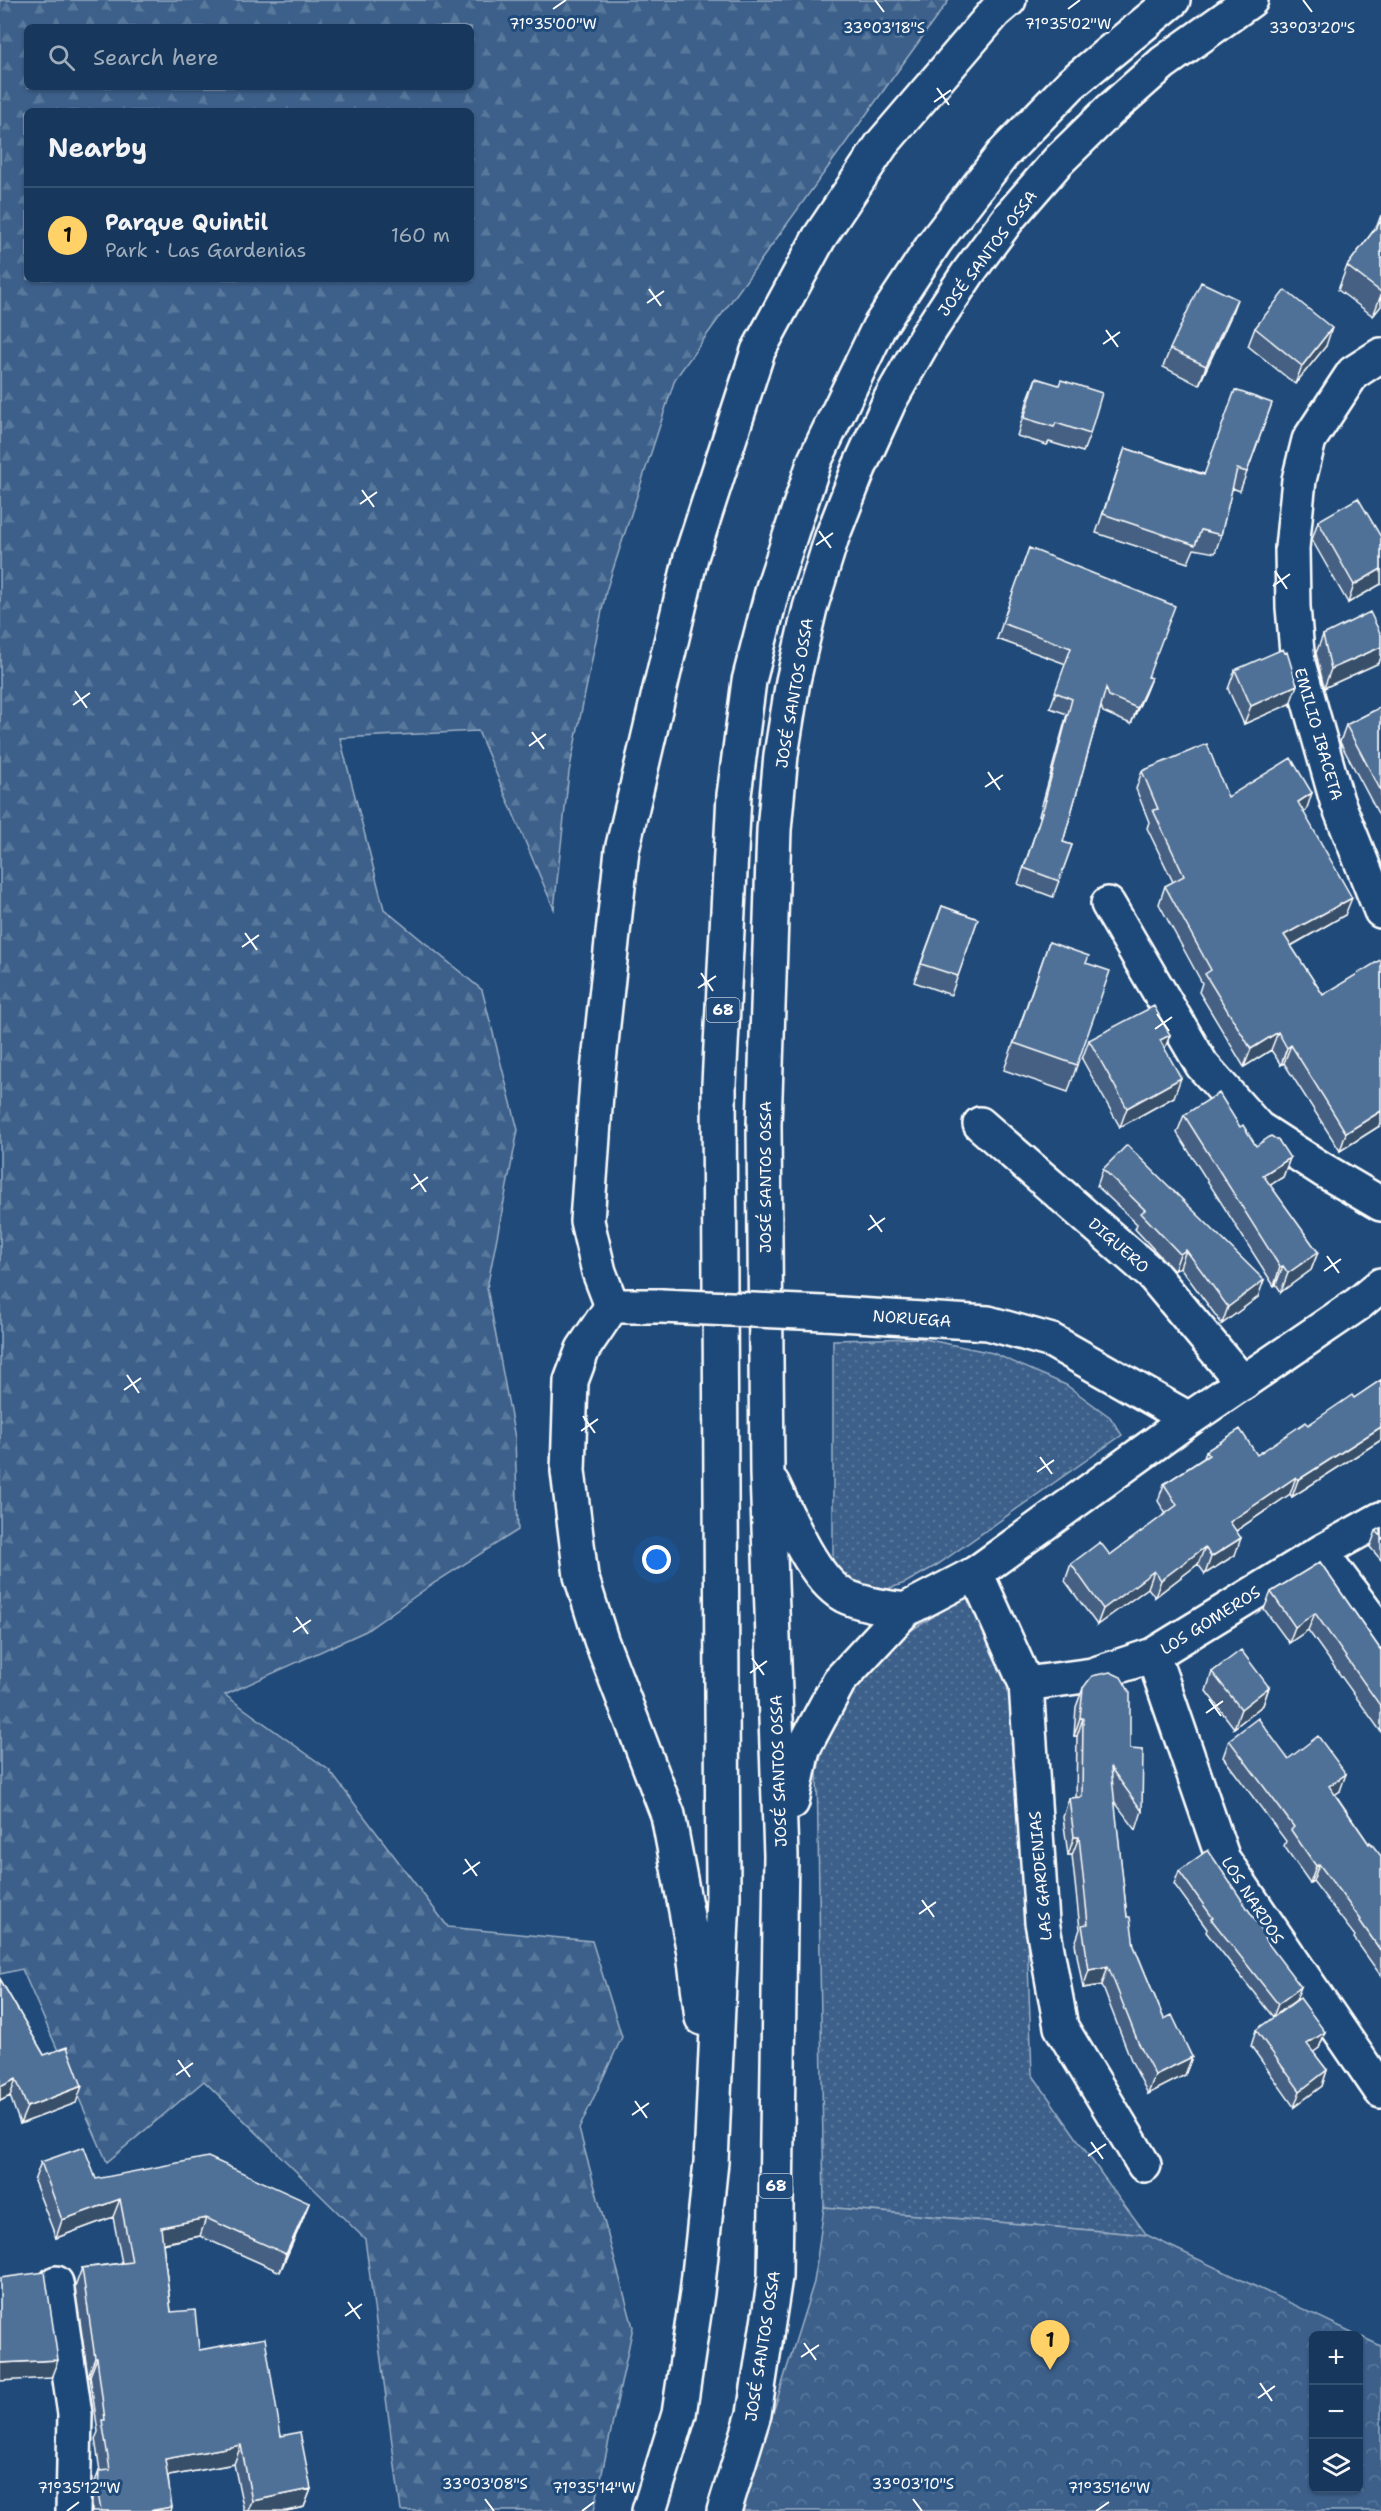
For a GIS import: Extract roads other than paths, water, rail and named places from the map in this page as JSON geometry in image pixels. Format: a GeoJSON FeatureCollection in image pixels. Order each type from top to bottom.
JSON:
{"type":"FeatureCollection","features":[{"type":"Feature","properties":{"kind":"main road"},"geometry":{"type":"LineString","coordinates":[[711,2162],[705,2038],[693,1953],[668,1815],[601,1640],[581,1576],[568,1471],[571,1381],[583,1349],[612,1306],[599,1272],[587,1221],[598,1069],[622,850],[691,557],[758,351],[819,238],[882,144],[995,12],[1009,0]]}},
{"type":"Feature","properties":{"kind":"main road","name":"68"},"geometry":{"type":"LineString","coordinates":[[650,2511],[679,2414],[697,2293],[711,2162],[723,1896],[719,1084],[734,795],[749,681],[773,588],[816,460],[879,327],[935,242],[1003,154],[1071,84],[1173,0]]}},
{"type":"Feature","properties":{"kind":"main road","name":"JOSÉ SANTOS OSSA"},"geometry":{"type":"LineString","coordinates":[[724,2511],[754,2414],[775,2277],[781,1855],[767,1474],[764,1125],[774,830],[781,755],[793,681],[810,608],[832,537],[859,468],[890,400],[927,335],[968,273],[1011,215],[1058,161],[1109,111],[1163,63],[1251,0]]}},
{"type":"Feature","properties":{"kind":"main road","name":"EMILIO IBACETA"},"geometry":{"type":"LineString","coordinates":[[1381,355],[1353,373],[1309,440],[1299,480],[1292,548],[1293,608],[1298,663],[1337,801],[1381,911]]}},
{"type":"Feature","properties":{"kind":"main road"},"geometry":{"type":"LineString","coordinates":[[1108,904],[1202,1065],[1258,1128],[1381,1204]]}},
{"type":"Feature","properties":{"kind":"main road","name":"DIGUERO"},"geometry":{"type":"LineString","coordinates":[[980,1124],[1153,1275],[1243,1383]]}},
{"type":"Feature","properties":{"kind":"main road"},"geometry":{"type":"LineString","coordinates":[[781,1855],[803,1749],[839,1681],[905,1610],[976,1574],[1189,1419],[1359,1304],[1381,1285]]}},
{"type":"Feature","properties":{"kind":"main road","name":"NORUEGA"},"geometry":{"type":"LineString","coordinates":[[612,1306],[824,1313],[988,1323],[1052,1341],[1189,1419]]}},
{"type":"Feature","properties":{"kind":"main road"},"geometry":{"type":"LineString","coordinates":[[767,1474],[814,1564],[830,1587],[845,1596],[871,1605],[905,1610]]}},
{"type":"Feature","properties":{"kind":"main road","name":"LOS GOMEROS"},"geometry":{"type":"LineString","coordinates":[[1026,1684],[1092,1675],[1153,1655],[1321,1552],[1381,1519]]}},
{"type":"Feature","properties":{"kind":"main road"},"geometry":{"type":"LineString","coordinates":[[1321,1552],[1381,1633]]}},
{"type":"Feature","properties":{"kind":"main road","name":"LAS GARDENIAS"},"geometry":{"type":"LineString","coordinates":[[976,1574],[1026,1684],[1042,1922],[1061,2027],[1144,2165]]}},
{"type":"Feature","properties":{"kind":"main road","name":"LOS NARDOS"},"geometry":{"type":"LineString","coordinates":[[1153,1655],[1223,1859],[1381,2091]]}},
{"type":"Feature","properties":{"kind":"main road"},"geometry":{"type":"LineString","coordinates":[[56,2283],[75,2414],[73,2511]]}},
{"type":"Feature","properties":{"kind":"place","name":"Parque Quintil"},"geometry":{"type":"Point","coordinates":[1050,2370]}}]}
